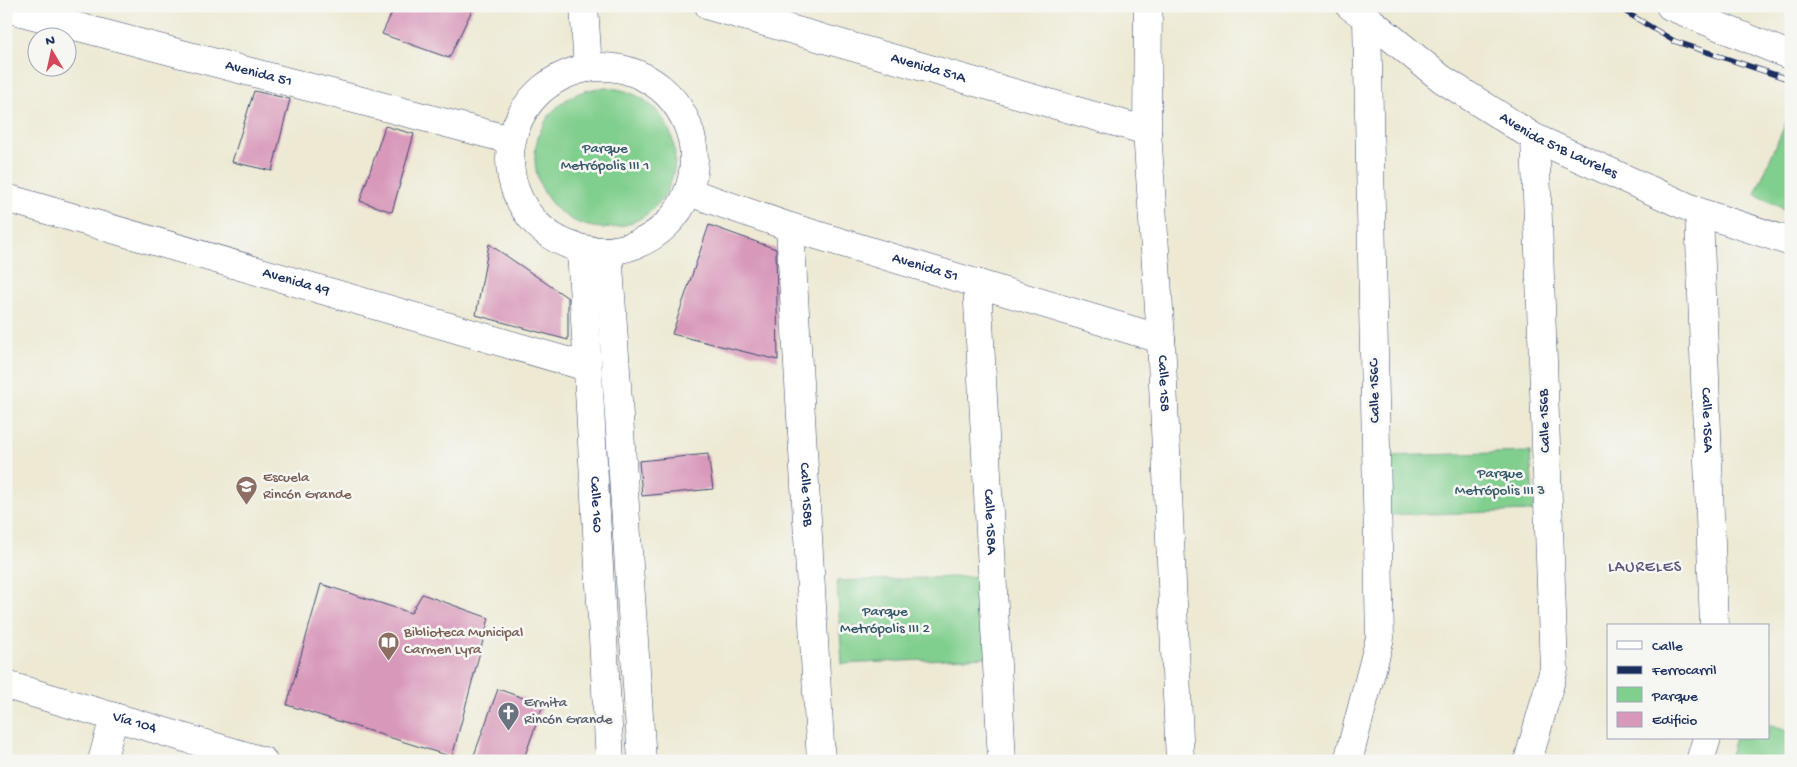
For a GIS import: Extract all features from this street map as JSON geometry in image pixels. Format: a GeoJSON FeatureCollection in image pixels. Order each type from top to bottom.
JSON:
{"type":"FeatureCollection","features":[{"type":"Feature","properties":{"kind":"street"},"geometry":{"type":"LineString","coordinates":[[584,6],[588,68]]}},
{"type":"Feature","properties":{"kind":"street","name":"Avenida 51A"},"geometry":{"type":"LineString","coordinates":[[709,6],[1147,131]]}},
{"type":"Feature","properties":{"kind":"street","name":"Calle 158"},"geometry":{"type":"LineString","coordinates":[[1148,6],[1147,131],[1161,339],[1180,761]]}},
{"type":"Feature","properties":{"kind":"street"},"geometry":{"type":"LineString","coordinates":[[1670,6],[1791,56]]}},
{"type":"Feature","properties":{"kind":"street","name":"Avenida 51"},"geometry":{"type":"LineString","coordinates":[[6,8],[58,14],[511,140]]}},
{"type":"Feature","properties":{"kind":"street","name":"Avenida 51B Laureles"},"geometry":{"type":"LineString","coordinates":[[1359,12],[1442,79],[1535,138],[1699,212],[1791,242]]}},
{"type":"Feature","properties":{"kind":"street","name":"Calle 156C"},"geometry":{"type":"LineString","coordinates":[[1348,761],[1380,638],[1359,12]]}},
{"type":"Feature","properties":{"kind":"street"},"geometry":{"type":"LineString","coordinates":[[588,68],[616,68],[642,76],[665,91],[682,112],[692,138],[694,165],[688,192],[676,215],[657,233],[634,246],[608,251],[581,249],[559,241],[539,227],[524,209],[514,187],[509,164],[511,140],[521,114],[538,92],[561,76],[588,68]]}},
{"type":"Feature","properties":{"kind":"street","name":"Calle 156B"},"geometry":{"type":"LineString","coordinates":[[1528,761],[1554,669],[1535,138]]}},
{"type":"Feature","properties":{"kind":"street","name":"Avenida 51"},"geometry":{"type":"LineString","coordinates":[[688,192],[790,227],[1161,339]]}},
{"type":"Feature","properties":{"kind":"street","name":"Avenida 49"},"geometry":{"type":"LineString","coordinates":[[6,198],[587,367]]}},
{"type":"Feature","properties":{"kind":"street","name":"Calle 156A"},"geometry":{"type":"LineString","coordinates":[[1699,212],[1714,624]]}},
{"type":"Feature","properties":{"kind":"street","name":"Calle 158B"},"geometry":{"type":"LineString","coordinates":[[790,227],[821,761]]}},
{"type":"Feature","properties":{"kind":"street","name":"Calle 160"},"geometry":{"type":"LineString","coordinates":[[581,249],[610,761]]}},
{"type":"Feature","properties":{"kind":"street","name":"Calle 160"},"geometry":{"type":"LineString","coordinates":[[608,251],[642,761]]}},
{"type":"Feature","properties":{"kind":"street","name":"Calle 158A"},"geometry":{"type":"LineString","coordinates":[[977,283],[1002,761]]}},
{"type":"Feature","properties":{"kind":"street","name":"Vía 104"},"geometry":{"type":"LineString","coordinates":[[6,685],[263,761]]}},
{"type":"Feature","properties":{"kind":"street"},"geometry":{"type":"LineString","coordinates":[[102,761],[114,717]]}},
{"type":"Feature","properties":{"kind":"street"},"geometry":{"type":"LineString","coordinates":[[1700,761],[1705,740]]}},
{"type":"Feature","properties":{"kind":"green space","name":"Parque Metrópolis III 1"},"geometry":{"type":"Polygon","coordinates":[[[605,88],[632,94],[644,100],[654,109],[663,119],[669,131],[675,158],[669,185],[663,197],[654,207],[644,216],[632,222],[605,228],[578,222],[566,216],[556,207],[547,197],[541,185],[535,158],[541,131],[547,119],[556,109],[566,100],[578,94],[605,88]]]}},
{"type":"Feature","properties":{"kind":"green space"},"geometry":{"type":"Polygon","coordinates":[[[1791,111],[1791,213],[1755,194],[1791,111]]]}},
{"type":"Feature","properties":{"kind":"green space","name":"Parque Metrópolis III 3"},"geometry":{"type":"Polygon","coordinates":[[[1530,452],[1534,511],[1388,515],[1385,456],[1530,452]]]}},
{"type":"Feature","properties":{"kind":"green space","name":"Parque Metrópolis III 2"},"geometry":{"type":"Polygon","coordinates":[[[984,576],[987,657],[842,664],[837,581],[984,576]]]}},
{"type":"Feature","properties":{"kind":"green space"},"geometry":{"type":"Polygon","coordinates":[[[1770,726],[1791,732],[1791,761],[1728,761],[1734,740],[1770,740],[1770,726]]]}},
{"type":"Feature","properties":{"kind":"building"},"geometry":{"type":"Polygon","coordinates":[[[395,6],[474,6],[449,58],[382,34],[395,6]]]}},
{"type":"Feature","properties":{"kind":"building"},"geometry":{"type":"Polygon","coordinates":[[[254,91],[290,99],[272,171],[232,162],[254,91]]]}},
{"type":"Feature","properties":{"kind":"building"},"geometry":{"type":"Polygon","coordinates":[[[385,126],[414,134],[392,212],[360,201],[385,126]]]}},
{"type":"Feature","properties":{"kind":"building"},"geometry":{"type":"Polygon","coordinates":[[[709,225],[776,249],[778,360],[672,334],[709,225]]]}},
{"type":"Feature","properties":{"kind":"building"},"geometry":{"type":"Polygon","coordinates":[[[489,244],[568,298],[568,340],[476,315],[489,244]]]}},
{"type":"Feature","properties":{"kind":"building"},"geometry":{"type":"Polygon","coordinates":[[[708,454],[713,489],[642,496],[639,461],[708,454]]]}},
{"type":"Feature","properties":{"kind":"building","name":"Biblioteca Municipal Carmen Lyra"},"geometry":{"type":"Polygon","coordinates":[[[321,584],[411,613],[422,594],[489,618],[452,757],[287,705],[321,584]]]}},
{"type":"Feature","properties":{"kind":"building","name":"Ermita Rincón Grande"},"geometry":{"type":"Polygon","coordinates":[[[498,689],[543,705],[523,761],[482,761],[473,758],[498,689]]]}},
{"type":"Feature","properties":{"kind":"railway"},"geometry":{"type":"LineString","coordinates":[[1616,6],[1674,41],[1791,80]]}},
{"type":"Feature","properties":{"kind":"place","name":"Escuela Rincón Grande"},"geometry":{"type":"Point","coordinates":[247,506]}},
{"type":"Feature","properties":{"kind":"place","name":"Biblioteca Municipal Carmen Lyra"},"geometry":{"type":"Point","coordinates":[388,661]}},
{"type":"Feature","properties":{"kind":"place","name":"Ermita Rincón Grande"},"geometry":{"type":"Point","coordinates":[508,731]}},
{"type":"Feature","properties":{"kind":"district","name":"LAURELES"},"geometry":{"type":"Point","coordinates":[1645,568]}}]}
